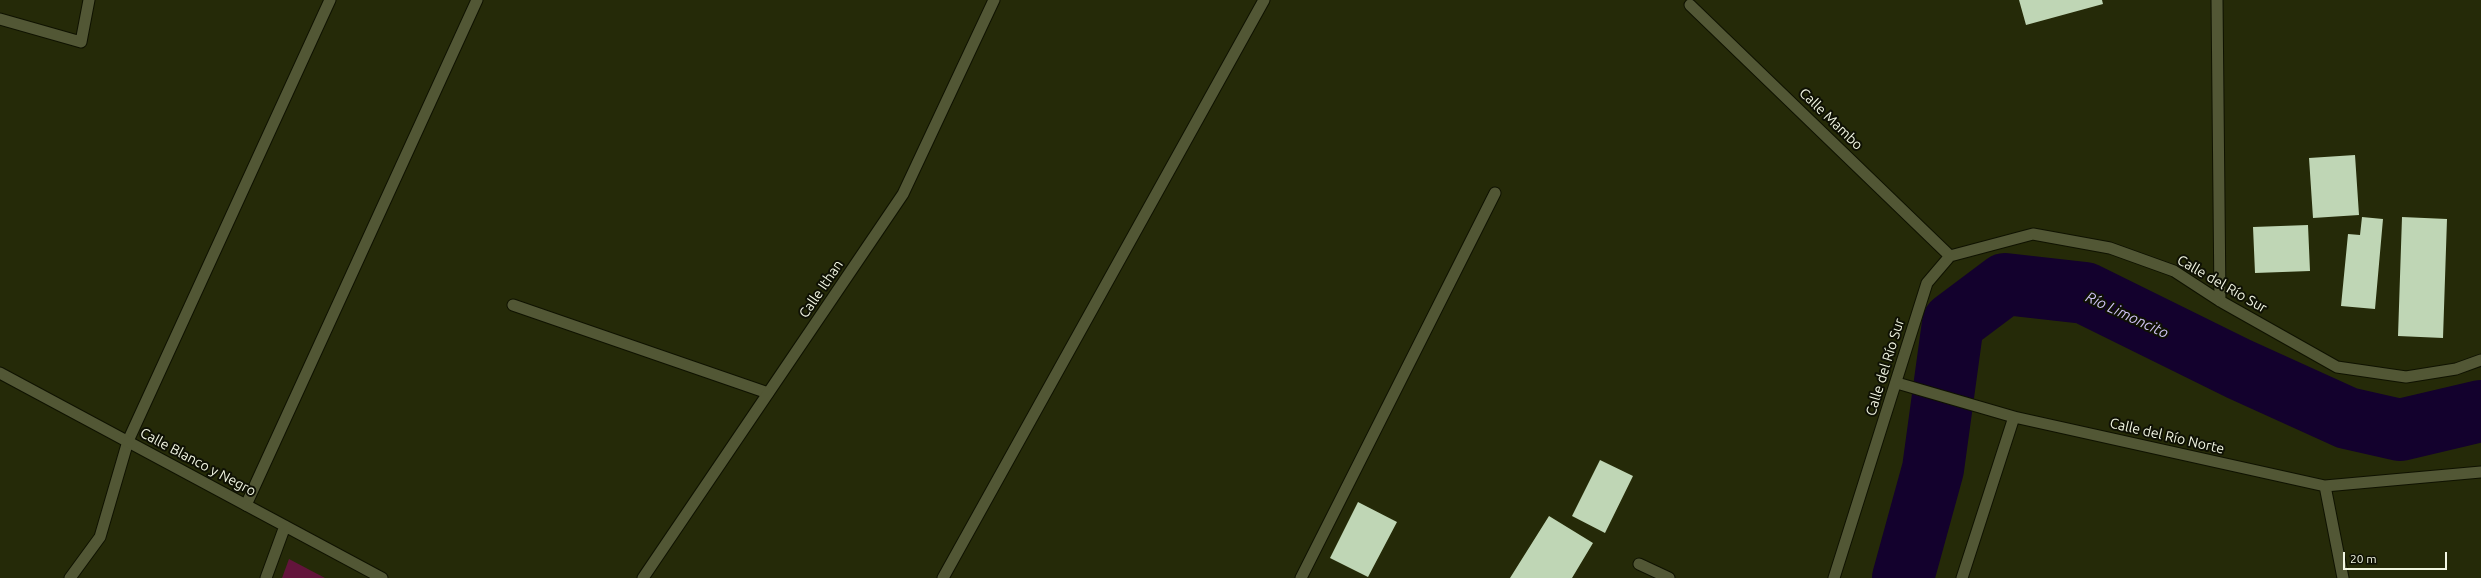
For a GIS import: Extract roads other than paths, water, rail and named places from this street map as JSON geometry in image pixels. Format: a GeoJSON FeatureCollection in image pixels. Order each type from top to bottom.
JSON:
{"type":"FeatureCollection","features":[{"type":"Feature","properties":{"kind":"street"},"geometry":{"type":"LineString","coordinates":[[0,19],[81,42],[88,0]]}},
{"type":"Feature","properties":{"kind":"street"},"geometry":{"type":"LineString","coordinates":[[70,578],[100,537],[128,441],[330,0]]}},
{"type":"Feature","properties":{"kind":"street"},"geometry":{"type":"LineString","coordinates":[[246,505],[477,0]]}},
{"type":"Feature","properties":{"kind":"street","name":"Calle Ithan"},"geometry":{"type":"LineString","coordinates":[[643,578],[903,194],[994,0]]}},
{"type":"Feature","properties":{"kind":"street"},"geometry":{"type":"LineString","coordinates":[[943,578],[1264,0]]}},
{"type":"Feature","properties":{"kind":"street"},"geometry":{"type":"LineString","coordinates":[[2217,0],[2220,300]]}},
{"type":"Feature","properties":{"kind":"street","name":"Calle Mambo"},"geometry":{"type":"LineString","coordinates":[[1690,5],[1950,256]]}},
{"type":"Feature","properties":{"kind":"street"},"geometry":{"type":"LineString","coordinates":[[1301,578],[1495,193]]}},
{"type":"Feature","properties":{"kind":"street","name":"Calle del Río Sur"},"geometry":{"type":"LineString","coordinates":[[1834,578],[1897,383],[1927,283],[1950,256],[2033,234],[2117,251],[2174,271],[2220,300],[2337,367],[2406,377],[2456,369],[2481,360]]}},
{"type":"Feature","properties":{"kind":"street"},"geometry":{"type":"LineString","coordinates":[[513,304],[768,392]]}},
{"type":"Feature","properties":{"kind":"street","name":"Calle Blanco y Negro"},"geometry":{"type":"LineString","coordinates":[[0,373],[382,578]]}},
{"type":"Feature","properties":{"kind":"street","name":"Calle del Río Norte"},"geometry":{"type":"LineString","coordinates":[[1897,383],[2014,417],[2325,486],[2481,472]]}},
{"type":"Feature","properties":{"kind":"street"},"geometry":{"type":"LineString","coordinates":[[1962,578],[2014,417]]}},
{"type":"Feature","properties":{"kind":"street"},"geometry":{"type":"LineString","coordinates":[[2325,486],[2343,578]]}},
{"type":"Feature","properties":{"kind":"street"},"geometry":{"type":"LineString","coordinates":[[266,578],[285,526]]}},
{"type":"Feature","properties":{"kind":"street"},"geometry":{"type":"LineString","coordinates":[[1639,564],[1669,578]]}},
{"type":"Feature","properties":{"kind":"waterway","name":"Río Limoncito"},"geometry":{"type":"LineString","coordinates":[[1903,578],[1933,469],[1953,323],[2005,284],[2085,293],[2239,369],[2347,418],[2400,430],[2481,411]]}}]}
